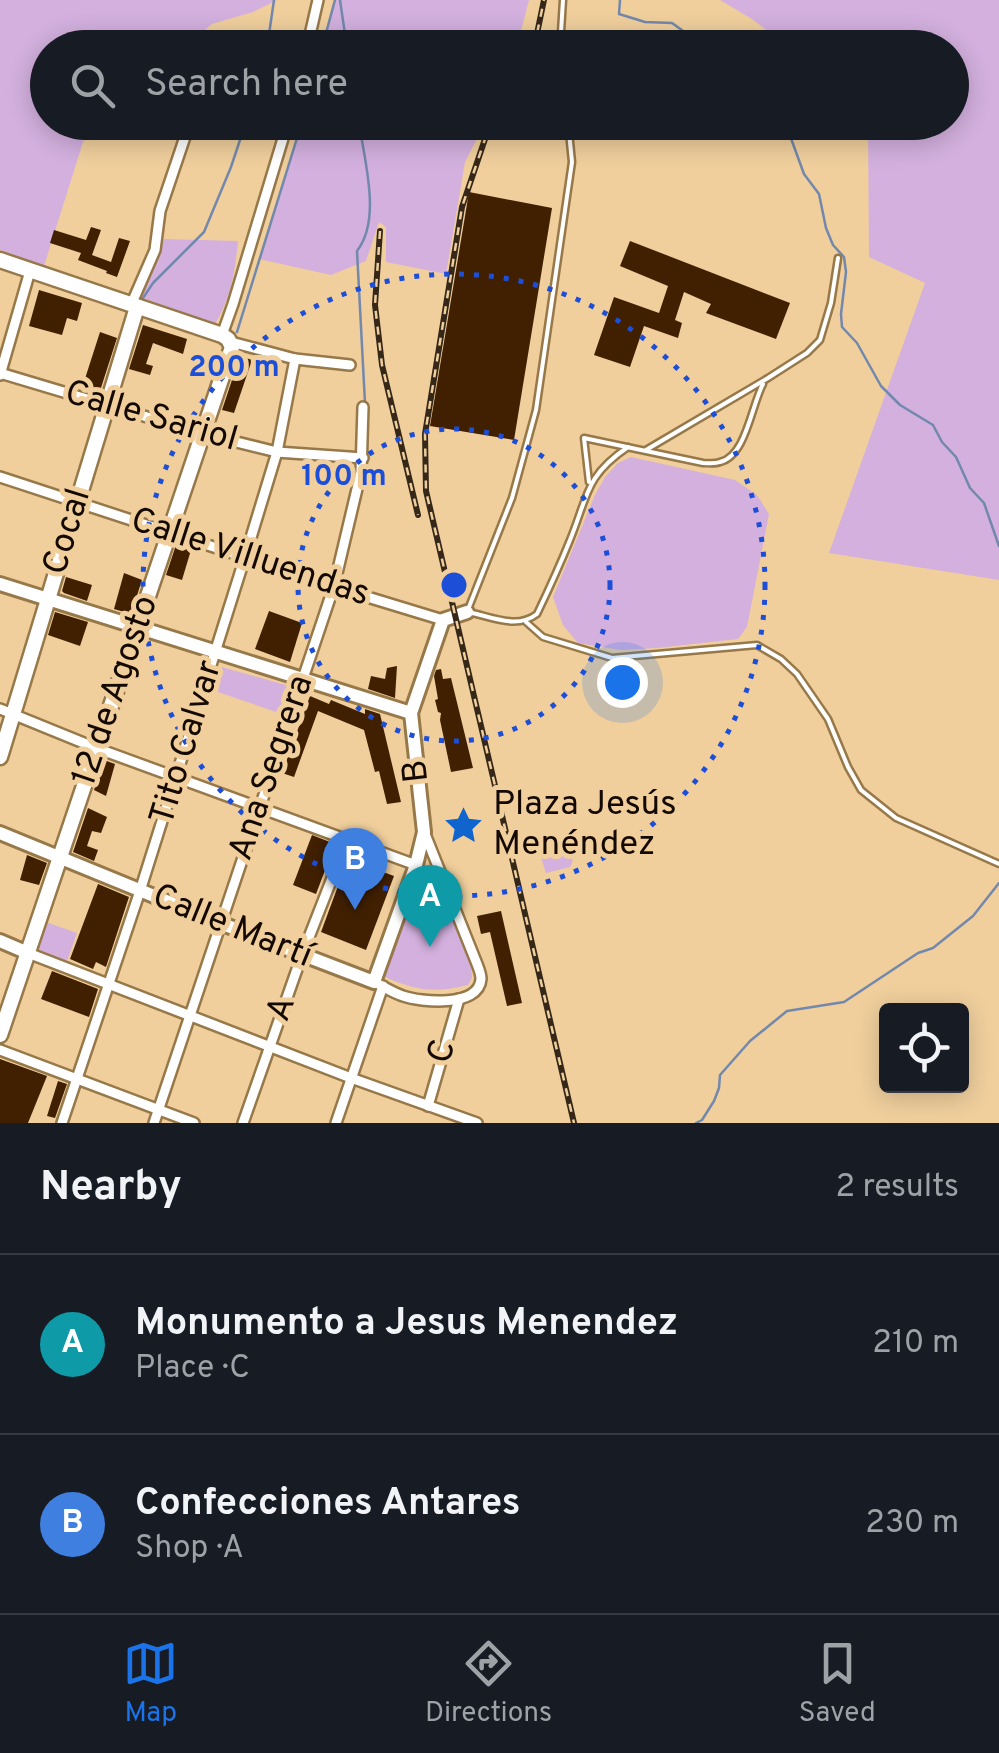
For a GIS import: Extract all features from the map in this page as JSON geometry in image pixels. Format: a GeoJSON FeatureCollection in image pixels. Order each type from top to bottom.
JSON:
{"type":"FeatureCollection","features":[{"type":"Feature","properties":{"kind":"main road"},"geometry":{"type":"LineString","coordinates":[[0,260],[228,341]]}},
{"type":"Feature","properties":{"kind":"main road","name":"Cocal"},"geometry":{"type":"LineString","coordinates":[[0,757],[7,711],[78,502],[134,306]]}},
{"type":"Feature","properties":{"kind":"main road","name":"12 de Agosto"},"geometry":{"type":"LineString","coordinates":[[0,1035],[204,434],[228,341]]}},
{"type":"Feature","properties":{"kind":"street"},"geometry":{"type":"LineString","coordinates":[[310,30],[318,0]]}},
{"type":"Feature","properties":{"kind":"street","name":"Cocal"},"geometry":{"type":"LineString","coordinates":[[134,306],[155,250],[160,210],[184,140]]}},
{"type":"Feature","properties":{"kind":"street","name":"12 de Agosto"},"geometry":{"type":"LineString","coordinates":[[228,341],[233,304],[283,140]]}},
{"type":"Feature","properties":{"kind":"street"},"geometry":{"type":"LineString","coordinates":[[0,374],[30,271]]}},
{"type":"Feature","properties":{"kind":"street"},"geometry":{"type":"LineString","coordinates":[[228,341],[296,359],[350,365]]}},
{"type":"Feature","properties":{"kind":"street","name":"Tito Calvar"},"geometry":{"type":"LineString","coordinates":[[62,1123],[216,652],[277,452],[296,359]]}},
{"type":"Feature","properties":{"kind":"street","name":"Calle Sariol"},"geometry":{"type":"LineString","coordinates":[[0,374],[277,452],[362,458]]}},
{"type":"Feature","properties":{"kind":"street","name":"Ana Segrera"},"geometry":{"type":"LineString","coordinates":[[154,1123],[334,586],[362,472],[363,407]]}},
{"type":"Feature","properties":{"kind":"street","name":"Calle Villuendas"},"geometry":{"type":"LineString","coordinates":[[0,477],[444,619]]}},
{"type":"Feature","properties":{"kind":"street"},"geometry":{"type":"LineString","coordinates":[[0,584],[411,712]]}},
{"type":"Feature","properties":{"kind":"street"},"geometry":{"type":"LineString","coordinates":[[444,619],[467,612]]}},
{"type":"Feature","properties":{"kind":"street","name":"B"},"geometry":{"type":"LineString","coordinates":[[336,1123],[424,832],[411,712],[444,619]]}},
{"type":"Feature","properties":{"kind":"street"},"geometry":{"type":"LineString","coordinates":[[7,711],[96,748],[416,865]]}},
{"type":"Feature","properties":{"kind":"street","name":"C"},"geometry":{"type":"LineString","coordinates":[[424,832],[481,980],[477,990],[463,998],[428,1106]]}},
{"type":"Feature","properties":{"kind":"street","name":"Calle Martí"},"geometry":{"type":"LineString","coordinates":[[0,834],[402,996],[427,1001],[463,998]]}},
{"type":"Feature","properties":{"kind":"street","name":"A"},"geometry":{"type":"LineString","coordinates":[[243,1123],[347,840]]}},
{"type":"Feature","properties":{"kind":"street"},"geometry":{"type":"LineString","coordinates":[[0,941],[108,986],[477,1123]]}},
{"type":"Feature","properties":{"kind":"street"},"geometry":{"type":"LineString","coordinates":[[0,1050],[194,1123]]}},
{"type":"Feature","properties":{"kind":"lane"},"geometry":{"type":"LineString","coordinates":[[561,30],[563,0]]}},
{"type":"Feature","properties":{"kind":"lane"},"geometry":{"type":"LineString","coordinates":[[570,140],[572,162],[536,410],[512,498],[467,612],[514,623],[526,622],[536,614],[572,537],[590,484],[605,465],[628,447]]}},
{"type":"Feature","properties":{"kind":"lane"},"geometry":{"type":"LineString","coordinates":[[646,450],[807,354],[820,340],[838,258]]}},
{"type":"Feature","properties":{"kind":"lane"},"geometry":{"type":"LineString","coordinates":[[590,484],[584,438],[703,463],[733,456],[741,446],[755,400],[766,380]]}},
{"type":"Feature","properties":{"kind":"lane"},"geometry":{"type":"LineString","coordinates":[[526,622],[543,637],[612,658],[757,645],[797,674],[828,719],[861,790],[896,818],[999,864]]}},
{"type":"Feature","properties":{"kind":"shaded area"},"geometry":{"type":"Polygon","coordinates":[[[0,0],[277,0],[205,30],[30,30],[30,140],[84,140],[44,266],[0,250],[0,0]]]}},
{"type":"Feature","properties":{"kind":"shaded area"},"geometry":{"type":"Polygon","coordinates":[[[335,0],[529,0],[521,30],[327,30],[335,0]]]}},
{"type":"Feature","properties":{"kind":"shaded area"},"geometry":{"type":"Polygon","coordinates":[[[720,0],[999,0],[999,580],[829,553],[925,283],[869,257],[868,140],[969,140],[969,30],[766,30],[720,0]]]}},
{"type":"Feature","properties":{"kind":"shaded area"},"geometry":{"type":"Polygon","coordinates":[[[297,140],[476,140],[465,162],[446,274],[386,262],[386,227],[379,222],[366,261],[331,275],[259,259],[297,140]]]}},
{"type":"Feature","properties":{"kind":"shaded area"},"geometry":{"type":"Polygon","coordinates":[[[164,239],[238,241],[231,284],[215,324],[140,297],[164,239]]]}},
{"type":"Feature","properties":{"kind":"shaded area"},"geometry":{"type":"Polygon","coordinates":[[[631,457],[735,480],[757,495],[769,514],[747,627],[738,639],[621,650],[578,643],[563,625],[553,597],[605,477],[618,463],[631,457]]]}},
{"type":"Feature","properties":{"kind":"shaded area"},"geometry":{"type":"Polygon","coordinates":[[[222,667],[289,686],[279,713],[215,691],[222,667]]]}},
{"type":"Feature","properties":{"kind":"shaded area"},"geometry":{"type":"Polygon","coordinates":[[[551,837],[570,847],[573,856],[570,867],[546,873],[537,845],[551,837]]]}},
{"type":"Feature","properties":{"kind":"shaded area"},"geometry":{"type":"Polygon","coordinates":[[[424,870],[436,876],[471,963],[472,978],[468,985],[424,989],[383,976],[418,872],[424,870]]]}},
{"type":"Feature","properties":{"kind":"shaded area"},"geometry":{"type":"Polygon","coordinates":[[[46,922],[77,933],[67,961],[37,951],[46,922]]]}},
{"type":"Feature","properties":{"kind":"building"},"geometry":{"type":"Polygon","coordinates":[[[469,192],[552,208],[514,440],[430,426],[469,192]]]}},
{"type":"Feature","properties":{"kind":"building"},"geometry":{"type":"Polygon","coordinates":[[[91,227],[101,230],[92,255],[111,262],[119,238],[130,241],[117,277],[78,260],[81,253],[50,243],[54,230],[86,240],[91,227]]]}},
{"type":"Feature","properties":{"kind":"building"},"geometry":{"type":"Polygon","coordinates":[[[630,241],[790,303],[776,339],[706,313],[711,304],[684,292],[675,320],[682,323],[678,338],[644,326],[630,367],[594,355],[614,297],[659,313],[668,286],[620,266],[630,241]]]}},
{"type":"Feature","properties":{"kind":"building"},"geometry":{"type":"Polygon","coordinates":[[[39,290],[82,303],[77,321],[67,318],[62,335],[29,326],[39,290]]]}},
{"type":"Feature","properties":{"kind":"building"},"geometry":{"type":"Polygon","coordinates":[[[143,325],[187,339],[183,354],[153,343],[146,364],[153,366],[150,375],[129,369],[143,325]]]}},
{"type":"Feature","properties":{"kind":"building"},"geometry":{"type":"Polygon","coordinates":[[[100,332],[117,338],[99,394],[82,388],[100,332]]]}},
{"type":"Feature","properties":{"kind":"building"},"geometry":{"type":"Polygon","coordinates":[[[240,356],[252,360],[234,413],[222,410],[240,356]]]}},
{"type":"Feature","properties":{"kind":"building"},"geometry":{"type":"Polygon","coordinates":[[[176,545],[191,550],[182,580],[166,575],[176,545]]]}},
{"type":"Feature","properties":{"kind":"building"},"geometry":{"type":"Polygon","coordinates":[[[124,573],[142,580],[131,614],[114,609],[124,573]]]}},
{"type":"Feature","properties":{"kind":"building"},"geometry":{"type":"Polygon","coordinates":[[[66,577],[92,585],[87,601],[62,591],[66,577]]]}},
{"type":"Feature","properties":{"kind":"building"},"geometry":{"type":"Polygon","coordinates":[[[269,611],[302,623],[290,662],[255,649],[269,611]]]}},
{"type":"Feature","properties":{"kind":"building"},"geometry":{"type":"Polygon","coordinates":[[[55,612],[88,622],[80,646],[48,635],[55,612]]]}},
{"type":"Feature","properties":{"kind":"building"},"geometry":{"type":"Polygon","coordinates":[[[397,666],[395,698],[368,689],[371,676],[385,679],[387,668],[397,666]]]}},
{"type":"Feature","properties":{"kind":"building"},"geometry":{"type":"Polygon","coordinates":[[[441,669],[443,679],[451,678],[473,768],[451,772],[441,713],[435,700],[438,699],[434,676],[441,669]]]}},
{"type":"Feature","properties":{"kind":"building"},"geometry":{"type":"Polygon","coordinates":[[[310,696],[365,714],[365,709],[380,714],[401,802],[387,804],[364,730],[318,711],[294,777],[282,773],[310,696]]]}},
{"type":"Feature","properties":{"kind":"building"},"geometry":{"type":"Polygon","coordinates":[[[104,760],[115,764],[106,796],[94,790],[104,760]]]}},
{"type":"Feature","properties":{"kind":"building"},"geometry":{"type":"Polygon","coordinates":[[[88,808],[107,817],[101,833],[92,831],[87,846],[98,850],[94,861],[73,852],[88,808]]]}},
{"type":"Feature","properties":{"kind":"building"},"geometry":{"type":"Polygon","coordinates":[[[312,835],[335,844],[316,894],[293,885],[312,835]]]}},
{"type":"Feature","properties":{"kind":"building"},"geometry":{"type":"Polygon","coordinates":[[[27,855],[47,863],[39,885],[20,880],[27,855]]]}},
{"type":"Feature","properties":{"kind":"building"},"geometry":{"type":"Polygon","coordinates":[[[348,859],[394,876],[366,950],[321,932],[348,859]]]}},
{"type":"Feature","properties":{"kind":"building"},"geometry":{"type":"Polygon","coordinates":[[[98,884],[129,897],[106,967],[96,962],[93,969],[70,959],[98,884]]]}},
{"type":"Feature","properties":{"kind":"building"},"geometry":{"type":"Polygon","coordinates":[[[501,911],[522,1003],[507,1006],[490,932],[481,934],[477,916],[501,911]]]}},
{"type":"Feature","properties":{"kind":"building"},"geometry":{"type":"Polygon","coordinates":[[[52,971],[98,989],[89,1017],[41,999],[52,971]]]}},
{"type":"Feature","properties":{"kind":"building"},"geometry":{"type":"Polygon","coordinates":[[[0,1059],[47,1076],[28,1123],[0,1123],[0,1059]]]}},
{"type":"Feature","properties":{"kind":"building"},"geometry":{"type":"Polygon","coordinates":[[[58,1081],[67,1084],[55,1118],[47,1116],[58,1081]]]}},
{"type":"Feature","properties":{"kind":"waterway"},"geometry":{"type":"LineString","coordinates":[[270,30],[274,0]]}},
{"type":"Feature","properties":{"kind":"waterway"},"geometry":{"type":"LineString","coordinates":[[327,30],[335,0]]}},
{"type":"Feature","properties":{"kind":"waterway"},"geometry":{"type":"LineString","coordinates":[[340,0],[344,30]]}},
{"type":"Feature","properties":{"kind":"waterway"},"geometry":{"type":"LineString","coordinates":[[620,0],[619,14],[645,22],[672,23],[682,30]]}},
{"type":"Feature","properties":{"kind":"waterway"},"geometry":{"type":"LineString","coordinates":[[143,298],[204,232],[240,140]]}},
{"type":"Feature","properties":{"kind":"waterway"},"geometry":{"type":"LineString","coordinates":[[237,332],[296,140]]}},
{"type":"Feature","properties":{"kind":"waterway"},"geometry":{"type":"LineString","coordinates":[[362,140],[370,206],[369,223],[357,251],[365,403]]}},
{"type":"Feature","properties":{"kind":"waterway"},"geometry":{"type":"LineString","coordinates":[[792,140],[804,174],[819,194],[833,245],[844,257],[842,327],[857,343],[881,386],[900,405],[933,425],[956,457],[970,488],[984,503],[999,546]]}},
{"type":"Feature","properties":{"kind":"waterway"},"geometry":{"type":"LineString","coordinates":[[366,431],[367,454]]}},
{"type":"Feature","properties":{"kind":"waterway"},"geometry":{"type":"LineString","coordinates":[[696,1123],[714,1101],[720,1075],[750,1041],[787,1011],[844,1002],[918,953],[933,948],[973,916],[999,883]]}},
{"type":"Feature","properties":{"kind":"railway"},"geometry":{"type":"LineString","coordinates":[[538,30],[544,0]]}},
{"type":"Feature","properties":{"kind":"railway"},"geometry":{"type":"LineString","coordinates":[[485,140],[462,207],[425,434],[426,491],[574,1123]]}},
{"type":"Feature","properties":{"kind":"railway"},"geometry":{"type":"LineString","coordinates":[[380,231],[375,305],[382,365],[418,515]]}},
{"type":"Feature","properties":{"kind":"place","name":"Plaza Jesús Menéndez"},"geometry":{"type":"Point","coordinates":[463,825]}},
{"type":"Feature","properties":{"kind":"place","name":"Confecciones Antares"},"geometry":{"type":"Point","coordinates":[355,910]}},
{"type":"Feature","properties":{"kind":"place","name":"Monumento a Jesus Menendez"},"geometry":{"type":"Point","coordinates":[430,947]}}]}
